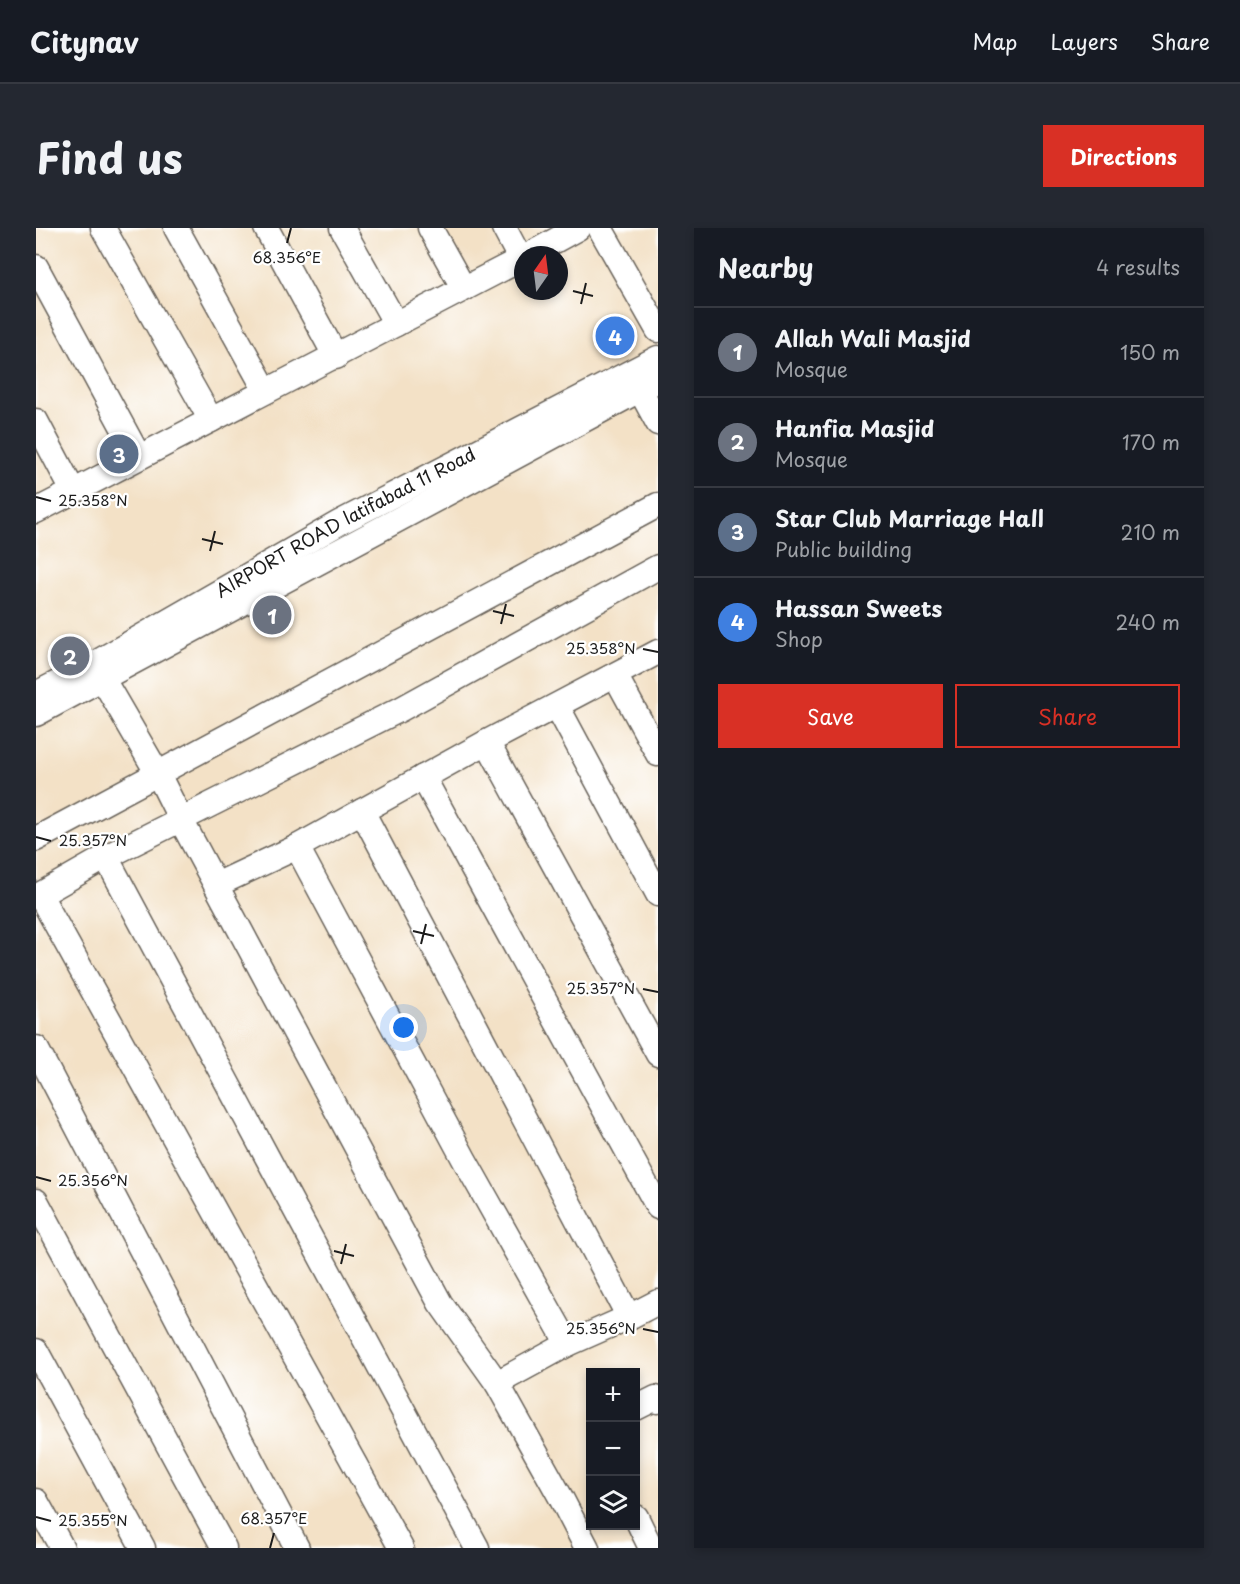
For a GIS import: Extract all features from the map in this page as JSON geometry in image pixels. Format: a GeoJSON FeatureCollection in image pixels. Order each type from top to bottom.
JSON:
{"type":"FeatureCollection","features":[{"type":"Feature","properties":{"kind":"street"},"geometry":{"type":"LineString","coordinates":[[103,228],[211,420]]}},
{"type":"Feature","properties":{"kind":"street"},"geometry":{"type":"LineString","coordinates":[[176,228],[266,391]]}},
{"type":"Feature","properties":{"kind":"street"},"geometry":{"type":"LineString","coordinates":[[266,228],[336,357]]}},
{"type":"Feature","properties":{"kind":"street"},"geometry":{"type":"LineString","coordinates":[[342,228],[396,324]]}},
{"type":"Feature","properties":{"kind":"street"},"geometry":{"type":"LineString","coordinates":[[430,228],[464,289]]}},
{"type":"Feature","properties":{"kind":"street"},"geometry":{"type":"LineString","coordinates":[[504,228],[516,246]]}},
{"type":"Feature","properties":{"kind":"street"},"geometry":{"type":"LineString","coordinates":[[546,246],[578,228]]}},
{"type":"Feature","properties":{"kind":"street"},"geometry":{"type":"LineString","coordinates":[[600,228],[658,330]]}},
{"type":"Feature","properties":{"kind":"street"},"geometry":{"type":"LineString","coordinates":[[36,511],[514,263]]}},
{"type":"Feature","properties":{"kind":"street"},"geometry":{"type":"LineString","coordinates":[[36,267],[139,457]]}},
{"type":"Feature","properties":{"kind":"street","name":"AIRPORT ROAD latifabad 11 Road"},"geometry":{"type":"LineString","coordinates":[[36,714],[98,671],[339,523],[643,381],[658,358]]}},
{"type":"Feature","properties":{"kind":"street"},"geometry":{"type":"LineString","coordinates":[[643,381],[658,423]]}},
{"type":"Feature","properties":{"kind":"street"},"geometry":{"type":"LineString","coordinates":[[36,421],[73,491]]}},
{"type":"Feature","properties":{"kind":"street"},"geometry":{"type":"LineString","coordinates":[[36,839],[658,505]]}},
{"type":"Feature","properties":{"kind":"street"},"geometry":{"type":"LineString","coordinates":[[401,1548],[38,896],[106,857],[401,709],[658,567]]}},
{"type":"Feature","properties":{"kind":"street"},"geometry":{"type":"LineString","coordinates":[[216,885],[297,847],[487,742],[658,652]]}},
{"type":"Feature","properties":{"kind":"street"},"geometry":{"type":"LineString","coordinates":[[98,671],[158,774],[441,1303],[497,1383],[587,1548]]}},
{"type":"Feature","properties":{"kind":"street","name":"AIRPORT ROAD latifabad 11 Road"},"geometry":{"type":"LineString","coordinates":[[36,694],[98,671]]}},
{"type":"Feature","properties":{"kind":"street"},"geometry":{"type":"LineString","coordinates":[[615,675],[658,754]]}},
{"type":"Feature","properties":{"kind":"street"},"geometry":{"type":"LineString","coordinates":[[557,706],[658,894]]}},
{"type":"Feature","properties":{"kind":"street"},"geometry":{"type":"LineString","coordinates":[[487,742],[658,1054]]}},
{"type":"Feature","properties":{"kind":"street"},"geometry":{"type":"LineString","coordinates":[[423,777],[658,1207]]}},
{"type":"Feature","properties":{"kind":"street"},"geometry":{"type":"LineString","coordinates":[[362,811],[630,1317]]}},
{"type":"Feature","properties":{"kind":"street"},"geometry":{"type":"LineString","coordinates":[[297,847],[464,1159],[568,1344]]}},
{"type":"Feature","properties":{"kind":"street"},"geometry":{"type":"LineString","coordinates":[[106,857],[477,1548]]}},
{"type":"Feature","properties":{"kind":"street"},"geometry":{"type":"LineString","coordinates":[[36,1048],[297,1548]]}},
{"type":"Feature","properties":{"kind":"street"},"geometry":{"type":"LineString","coordinates":[[36,1201],[224,1548]]}},
{"type":"Feature","properties":{"kind":"street"},"geometry":{"type":"LineString","coordinates":[[497,1383],[568,1344],[658,1302]]}},
{"type":"Feature","properties":{"kind":"street"},"geometry":{"type":"LineString","coordinates":[[36,1351],[143,1548]]}},
{"type":"Feature","properties":{"kind":"street"},"geometry":{"type":"LineString","coordinates":[[640,1406],[656,1398],[658,1401]]}},
{"type":"Feature","properties":{"kind":"street"},"geometry":{"type":"LineString","coordinates":[[36,1501],[62,1548]]}},
{"type":"Feature","properties":{"kind":"street"},"geometry":{"type":"LineString","coordinates":[[640,1525],[651,1548]]}},
{"type":"Feature","properties":{"kind":"place","name":"Hassan Sweets"},"geometry":{"type":"Point","coordinates":[615,336]}},
{"type":"Feature","properties":{"kind":"place","name":"Star Club Marriage Hall"},"geometry":{"type":"Point","coordinates":[119,454]}},
{"type":"Feature","properties":{"kind":"place","name":"Allah Wali Masjid"},"geometry":{"type":"Point","coordinates":[272,615]}},
{"type":"Feature","properties":{"kind":"place","name":"Hanfia Masjid"},"geometry":{"type":"Point","coordinates":[70,656]}}]}
